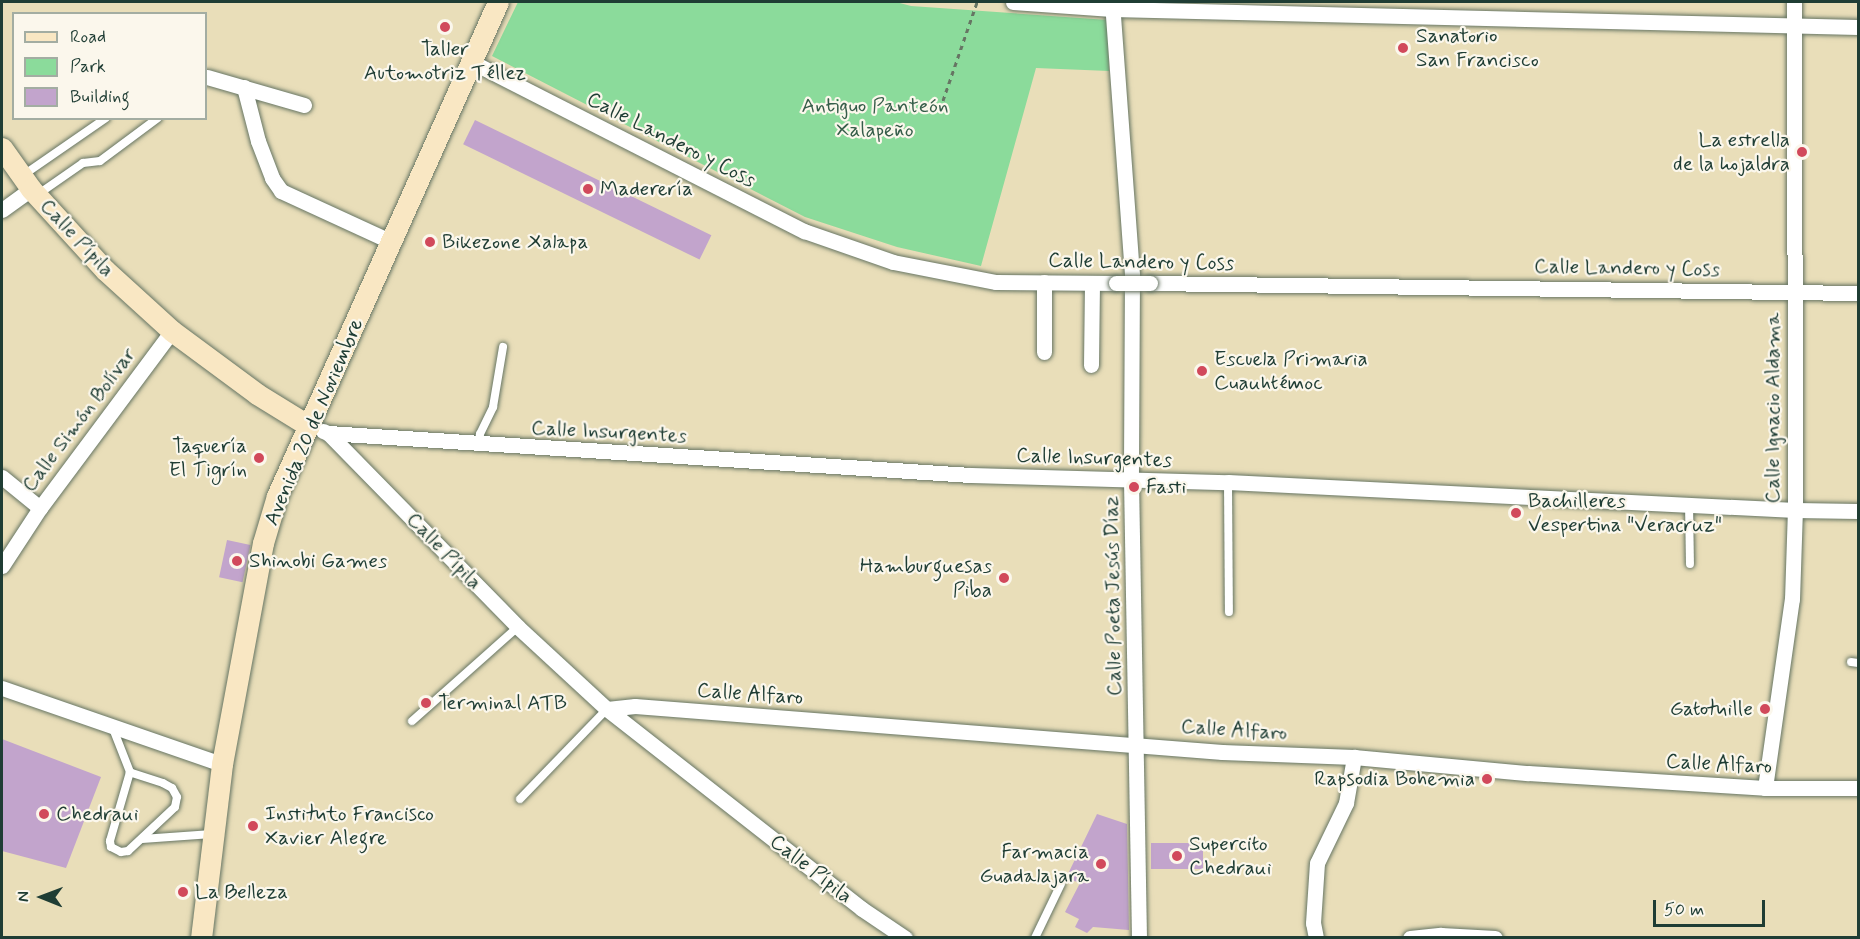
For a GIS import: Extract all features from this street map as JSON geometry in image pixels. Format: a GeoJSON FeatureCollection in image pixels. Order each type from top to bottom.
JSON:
{"type":"FeatureCollection","features":[{"type":"Feature","properties":{"kind":"main road","name":"Avenida 20 de Noviembre"},"geometry":{"type":"LineString","coordinates":[[201,938],[222,764],[263,543],[277,496],[319,430],[392,242],[498,2]]}},
{"type":"Feature","properties":{"kind":"main road","name":"Calle Pípila"},"geometry":{"type":"LineString","coordinates":[[2,148],[29,187],[105,270],[172,331],[257,394],[319,430]]}},
{"type":"Feature","properties":{"kind":"street"},"geometry":{"type":"LineString","coordinates":[[1013,2],[1268,7],[1858,27]]}},
{"type":"Feature","properties":{"kind":"street","name":"Calle Ignacio Aldama"},"geometry":{"type":"LineString","coordinates":[[1765,788],[1792,599],[1795,510],[1794,2]]}},
{"type":"Feature","properties":{"kind":"street","name":"Calle Poeta Jesús Díaz"},"geometry":{"type":"LineString","coordinates":[[1112,5],[1132,275],[1131,480],[1139,938]]}},
{"type":"Feature","properties":{"kind":"street","name":"Calle Landero y Coss"},"geometry":{"type":"LineString","coordinates":[[472,62],[804,231],[893,262],[974,280],[1858,293]]}},
{"type":"Feature","properties":{"kind":"street"},"geometry":{"type":"LineString","coordinates":[[207,77],[304,105]]}},
{"type":"Feature","properties":{"kind":"street"},"geometry":{"type":"LineString","coordinates":[[244,87],[258,141],[272,178],[281,191],[392,242]]}},
{"type":"Feature","properties":{"kind":"street"},"geometry":{"type":"LineString","coordinates":[[2,210],[29,187]]}},
{"type":"Feature","properties":{"kind":"street"},"geometry":{"type":"LineString","coordinates":[[1044,282],[1044,352]]}},
{"type":"Feature","properties":{"kind":"street"},"geometry":{"type":"LineString","coordinates":[[1091,365],[1092,283]]}},
{"type":"Feature","properties":{"kind":"street","name":"Calle Simón Bolívar"},"geometry":{"type":"LineString","coordinates":[[2,566],[40,508],[172,331]]}},
{"type":"Feature","properties":{"kind":"street","name":"Calle Insurgentes"},"geometry":{"type":"LineString","coordinates":[[319,430],[479,445],[970,475],[1228,482],[1795,510],[1858,511]]}},
{"type":"Feature","properties":{"kind":"street","name":"Calle Pípila"},"geometry":{"type":"LineString","coordinates":[[319,430],[518,627],[607,709],[862,909],[905,938]]}},
{"type":"Feature","properties":{"kind":"street"},"geometry":{"type":"LineString","coordinates":[[2,477],[40,508]]}},
{"type":"Feature","properties":{"kind":"street"},"geometry":{"type":"LineString","coordinates":[[2,687],[222,764]]}},
{"type":"Feature","properties":{"kind":"street","name":"Calle Alfaro"},"geometry":{"type":"LineString","coordinates":[[607,709],[635,706],[1222,752],[1354,757],[1527,773],[1765,788],[1858,788]]}},
{"type":"Feature","properties":{"kind":"street"},"geometry":{"type":"LineString","coordinates":[[1316,938],[1313,923],[1317,863],[1346,803],[1354,757]]}},
{"type":"Feature","properties":{"kind":"street"},"geometry":{"type":"LineString","coordinates":[[1410,938],[1441,935],[1495,938]]}},
{"type":"Feature","properties":{"kind":"lane"},"geometry":{"type":"LineString","coordinates":[[29,187],[104,120]]}},
{"type":"Feature","properties":{"kind":"lane"},"geometry":{"type":"LineString","coordinates":[[29,187],[83,163],[100,161],[155,120]]}},
{"type":"Feature","properties":{"kind":"lane"},"geometry":{"type":"LineString","coordinates":[[479,445],[480,434],[493,407],[503,347]]}},
{"type":"Feature","properties":{"kind":"lane"},"geometry":{"type":"LineString","coordinates":[[1228,482],[1229,612]]}},
{"type":"Feature","properties":{"kind":"lane"},"geometry":{"type":"LineString","coordinates":[[1689,503],[1690,564]]}},
{"type":"Feature","properties":{"kind":"lane"},"geometry":{"type":"LineString","coordinates":[[412,720],[518,627]]}},
{"type":"Feature","properties":{"kind":"lane"},"geometry":{"type":"LineString","coordinates":[[520,799],[607,709]]}},
{"type":"Feature","properties":{"kind":"lane"},"geometry":{"type":"LineString","coordinates":[[111,725],[130,772],[110,841],[111,848],[115,851],[128,851],[142,839],[175,807],[177,797],[172,788],[163,783],[130,772]]}},
{"type":"Feature","properties":{"kind":"lane"},"geometry":{"type":"LineString","coordinates":[[142,839],[214,834]]}},
{"type":"Feature","properties":{"kind":"lane"},"geometry":{"type":"LineString","coordinates":[[1035,938],[1061,884]]}},
{"type":"Feature","properties":{"kind":"path"},"geometry":{"type":"LineString","coordinates":[[940,109],[977,2]]}},
{"type":"Feature","properties":{"kind":"green space","name":"Antiguo Panteón Xalapeño"},"geometry":{"type":"Polygon","coordinates":[[[518,2],[896,2],[911,6],[1108,20],[1109,71],[1036,68],[981,266],[897,247],[805,217],[492,56],[518,2]]]}},
{"type":"Feature","properties":{"kind":"building","name":"Maderería"},"geometry":{"type":"Polygon","coordinates":[[[475,120],[711,235],[700,260],[463,144],[475,120]]]}},
{"type":"Feature","properties":{"kind":"building","name":"Shinobi Games"},"geometry":{"type":"Polygon","coordinates":[[[227,540],[250,545],[243,582],[219,577],[227,540]]]}},
{"type":"Feature","properties":{"kind":"building","name":"Chedraui"},"geometry":{"type":"Polygon","coordinates":[[[2,739],[101,777],[66,868],[2,851],[2,739]]]}},
{"type":"Feature","properties":{"kind":"building","name":"Farmacia Guadalajara"},"geometry":{"type":"Polygon","coordinates":[[[1097,814],[1127,824],[1129,930],[1093,927],[1087,933],[1075,927],[1079,919],[1065,912],[1080,883],[1066,878],[1097,814]]]}},
{"type":"Feature","properties":{"kind":"building","name":"Supercito Chedraui"},"geometry":{"type":"Polygon","coordinates":[[[1151,843],[1203,843],[1203,869],[1151,869],[1151,843]]]}},
{"type":"Feature","properties":{"kind":"place","name":"Taller Automotriz Téllez"},"geometry":{"type":"Point","coordinates":[445,27]}},
{"type":"Feature","properties":{"kind":"place","name":"Sanatorio San Francisco"},"geometry":{"type":"Point","coordinates":[1403,48]}},
{"type":"Feature","properties":{"kind":"place","name":"La estrella de la hojaldra"},"geometry":{"type":"Point","coordinates":[1802,152]}},
{"type":"Feature","properties":{"kind":"place","name":"Maderería"},"geometry":{"type":"Point","coordinates":[588,189]}},
{"type":"Feature","properties":{"kind":"place","name":"Bikezone Xalapa"},"geometry":{"type":"Point","coordinates":[430,242]}},
{"type":"Feature","properties":{"kind":"place","name":"Escuela Primaria Cuauhtémoc"},"geometry":{"type":"Point","coordinates":[1202,371]}},
{"type":"Feature","properties":{"kind":"place","name":"Taquería El Tigrín"},"geometry":{"type":"Point","coordinates":[259,458]}},
{"type":"Feature","properties":{"kind":"place","name":"Fasti"},"geometry":{"type":"Point","coordinates":[1134,487]}},
{"type":"Feature","properties":{"kind":"place","name":"Bachilleres Vespertina \"Veracruz\""},"geometry":{"type":"Point","coordinates":[1516,513]}},
{"type":"Feature","properties":{"kind":"place","name":"Shinobi Games"},"geometry":{"type":"Point","coordinates":[237,561]}},
{"type":"Feature","properties":{"kind":"place","name":"Hamburguesas Piba"},"geometry":{"type":"Point","coordinates":[1004,578]}},
{"type":"Feature","properties":{"kind":"place","name":"Terminal ATB"},"geometry":{"type":"Point","coordinates":[426,703]}},
{"type":"Feature","properties":{"kind":"place","name":"Gatotuille"},"geometry":{"type":"Point","coordinates":[1765,709]}},
{"type":"Feature","properties":{"kind":"place","name":"Rapsodia Bohemia"},"geometry":{"type":"Point","coordinates":[1487,779]}},
{"type":"Feature","properties":{"kind":"place","name":"Chedraui"},"geometry":{"type":"Point","coordinates":[44,814]}},
{"type":"Feature","properties":{"kind":"place","name":"Instituto Francisco Xavier Alegre"},"geometry":{"type":"Point","coordinates":[253,826]}},
{"type":"Feature","properties":{"kind":"place","name":"Supercito Chedraui"},"geometry":{"type":"Point","coordinates":[1177,856]}},
{"type":"Feature","properties":{"kind":"place","name":"Farmacia Guadalajara"},"geometry":{"type":"Point","coordinates":[1101,864]}},
{"type":"Feature","properties":{"kind":"place","name":"La Belleza"},"geometry":{"type":"Point","coordinates":[183,892]}}]}
